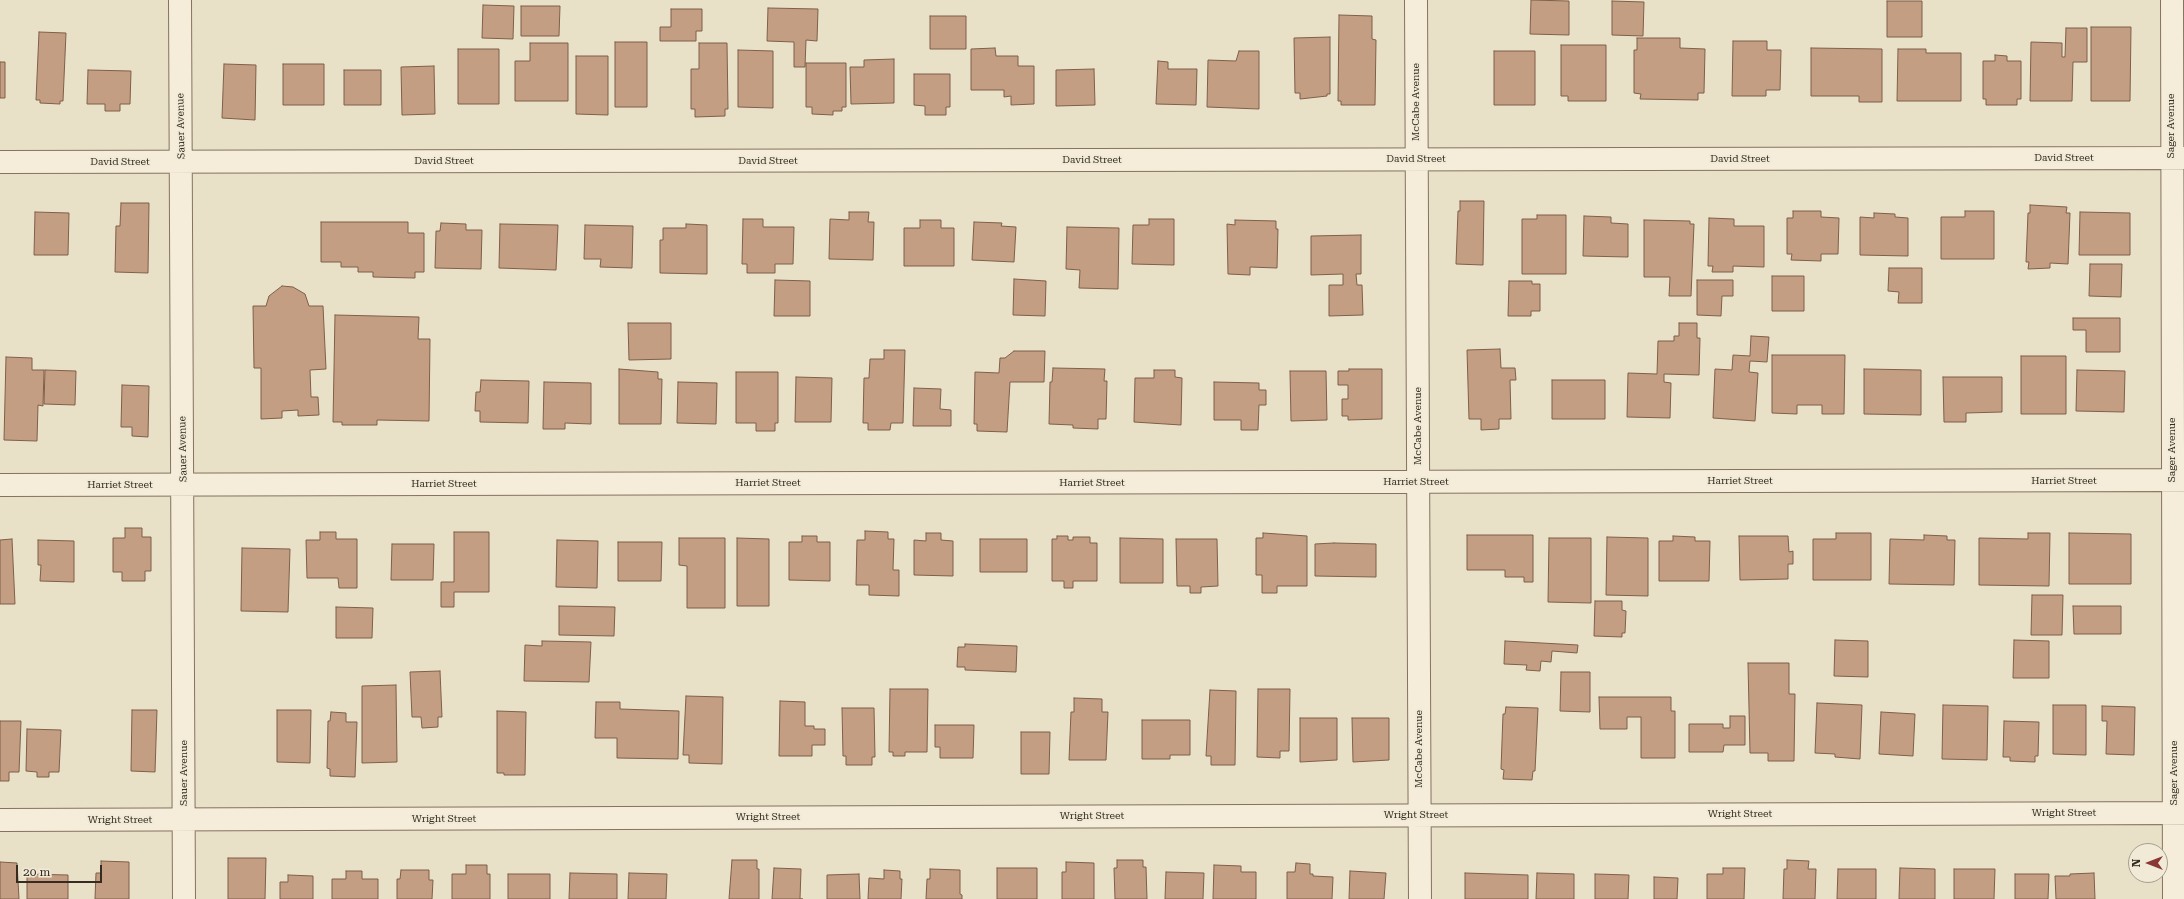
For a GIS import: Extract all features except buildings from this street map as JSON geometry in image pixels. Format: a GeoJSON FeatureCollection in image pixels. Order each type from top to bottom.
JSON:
{"type":"FeatureCollection","features":[{"type":"Feature","properties":{"kind":"street","name":"Sauer Avenue"},"geometry":{"type":"LineString","coordinates":[[180,0],[182,162],[184,899]]}},
{"type":"Feature","properties":{"kind":"street","name":"McCabe Avenue"},"geometry":{"type":"LineString","coordinates":[[1416,0],[1420,899]]}},
{"type":"Feature","properties":{"kind":"street","name":"Sager Avenue"},"geometry":{"type":"LineString","coordinates":[[2172,0],[2178,158],[2179,813],[2174,899]]}},
{"type":"Feature","properties":{"kind":"street","name":"David Street"},"geometry":{"type":"LineString","coordinates":[[0,162],[2178,158]]}},
{"type":"Feature","properties":{"kind":"street","name":"Harriet Street"},"geometry":{"type":"LineString","coordinates":[[0,485],[2178,480]]}},
{"type":"Feature","properties":{"kind":"street","name":"Wright Street"},"geometry":{"type":"LineString","coordinates":[[0,820],[2179,813]]}}]}
